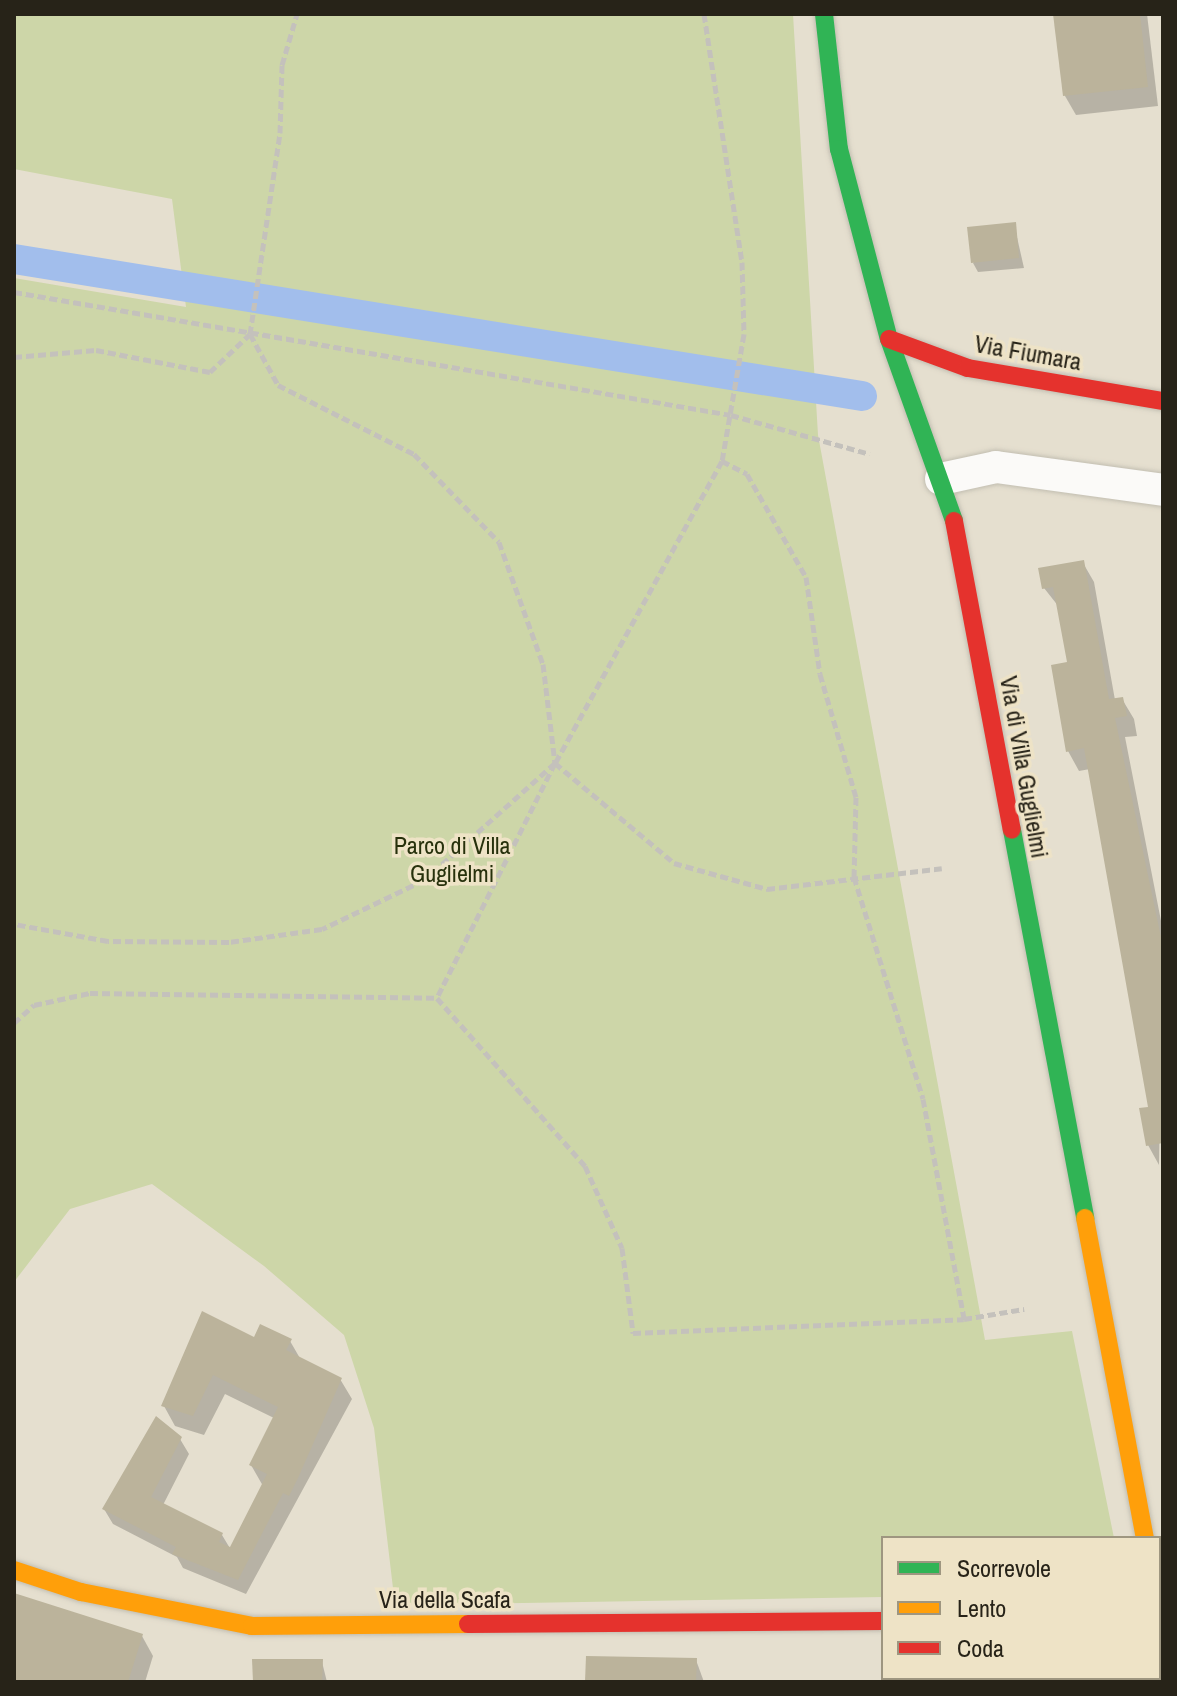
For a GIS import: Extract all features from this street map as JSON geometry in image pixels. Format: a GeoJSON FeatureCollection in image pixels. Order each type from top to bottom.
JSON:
{"type":"FeatureCollection","features":[{"type":"Feature","properties":{"kind":"street","name":"Via di Villa Guglielmi"},"geometry":{"type":"LineString","coordinates":[[824,14],[833,123],[889,339],[941,479],[1145,1536]]}},
{"type":"Feature","properties":{"kind":"street","name":"Via Fiumara"},"geometry":{"type":"LineString","coordinates":[[889,339],[968,368],[1163,401]]}},
{"type":"Feature","properties":{"kind":"street"},"geometry":{"type":"LineString","coordinates":[[941,479],[996,467],[1163,490]]}},
{"type":"Feature","properties":{"kind":"street","name":"Via della Scafa"},"geometry":{"type":"LineString","coordinates":[[14,1570],[81,1592],[252,1626],[881,1621]]}},
{"type":"Feature","properties":{"kind":"path"},"geometry":{"type":"LineString","coordinates":[[14,357],[96,350],[210,372],[250,334],[264,269],[282,65],[297,14]]}},
{"type":"Feature","properties":{"kind":"path"},"geometry":{"type":"LineString","coordinates":[[437,998],[555,763],[722,461],[744,334],[742,262],[704,14]]}},
{"type":"Feature","properties":{"kind":"path"},"geometry":{"type":"LineString","coordinates":[[14,292],[731,415],[870,454]]}},
{"type":"Feature","properties":{"kind":"path"},"geometry":{"type":"LineString","coordinates":[[250,334],[278,385],[414,454],[499,542],[543,664],[555,763],[674,863],[767,889],[942,868]]}},
{"type":"Feature","properties":{"kind":"path"},"geometry":{"type":"LineString","coordinates":[[722,461],[747,474],[806,577],[820,674],[856,797],[854,877],[923,1099],[964,1319]]}},
{"type":"Feature","properties":{"kind":"path"},"geometry":{"type":"LineString","coordinates":[[14,924],[108,941],[229,942],[322,929],[424,880],[555,763]]}},
{"type":"Feature","properties":{"kind":"path"},"geometry":{"type":"LineString","coordinates":[[14,1023],[34,1005],[90,993],[437,998],[585,1166],[622,1248],[633,1333],[964,1319],[1024,1309]]}},
{"type":"Feature","properties":{"kind":"green space","name":"Parco di Villa Guglielmi"},"geometry":{"type":"Polygon","coordinates":[[[14,14],[793,14],[818,435],[985,1340],[1072,1331],[1114,1536],[881,1536],[881,1597],[395,1605],[374,1428],[344,1335],[264,1266],[152,1184],[70,1209],[14,1282],[14,278],[186,307],[172,199],[14,169],[14,14]]]}},
{"type":"Feature","properties":{"kind":"building"},"geometry":{"type":"Polygon","coordinates":[[[1053,14],[1140,14],[1148,87],[1063,96],[1053,14]]]}},
{"type":"Feature","properties":{"kind":"building"},"geometry":{"type":"Polygon","coordinates":[[[1016,222],[1019,258],[971,263],[967,227],[1016,222]]]}},
{"type":"Feature","properties":{"kind":"building"},"geometry":{"type":"Polygon","coordinates":[[[1084,560],[1109,699],[1123,697],[1127,716],[1115,718],[1163,947],[1163,1143],[1146,1146],[1139,1108],[1148,1107],[1084,748],[1066,752],[1051,665],[1067,662],[1053,587],[1042,589],[1038,568],[1084,560]]]}},
{"type":"Feature","properties":{"kind":"building"},"geometry":{"type":"Polygon","coordinates":[[[202,1311],[254,1337],[260,1324],[292,1339],[286,1350],[342,1378],[289,1496],[283,1493],[238,1580],[172,1554],[176,1547],[102,1509],[156,1416],[182,1437],[151,1497],[223,1533],[219,1542],[230,1547],[267,1474],[249,1465],[278,1407],[213,1375],[193,1416],[161,1406],[202,1311]]]}},
{"type":"Feature","properties":{"kind":"building"},"geometry":{"type":"Polygon","coordinates":[[[14,1593],[143,1634],[128,1682],[14,1682],[14,1593]]]}},
{"type":"Feature","properties":{"kind":"building"},"geometry":{"type":"Polygon","coordinates":[[[586,1656],[697,1658],[696,1682],[585,1682],[586,1656]]]}},
{"type":"Feature","properties":{"kind":"building"},"geometry":{"type":"Polygon","coordinates":[[[252,1659],[323,1659],[322,1682],[253,1682],[252,1659]]]}},
{"type":"Feature","properties":{"kind":"waterway"},"geometry":{"type":"LineString","coordinates":[[14,259],[862,396]]}},
{"type":"Feature","properties":{"kind":"traffic: fast"},"geometry":{"type":"LineString","coordinates":[[824,14],[839,149],[889,339],[954,521]]}},
{"type":"Feature","properties":{"kind":"traffic: fast"},"geometry":{"type":"LineString","coordinates":[[1012,830],[1085,1218]]}},
{"type":"Feature","properties":{"kind":"traffic: fast"},"geometry":{"type":"LineString","coordinates":[[1161,1615],[1162,1619]]}},
{"type":"Feature","properties":{"kind":"traffic: slow"},"geometry":{"type":"LineString","coordinates":[[1085,1218],[1145,1536]]}},
{"type":"Feature","properties":{"kind":"traffic: slow"},"geometry":{"type":"LineString","coordinates":[[14,1570],[81,1592],[252,1626],[468,1624]]}},
{"type":"Feature","properties":{"kind":"traffic: jam"},"geometry":{"type":"LineString","coordinates":[[889,339],[968,368],[1163,401]]}},
{"type":"Feature","properties":{"kind":"traffic: jam"},"geometry":{"type":"LineString","coordinates":[[954,521],[1012,830]]}},
{"type":"Feature","properties":{"kind":"traffic: jam"},"geometry":{"type":"LineString","coordinates":[[468,1624],[881,1621]]}}]}
